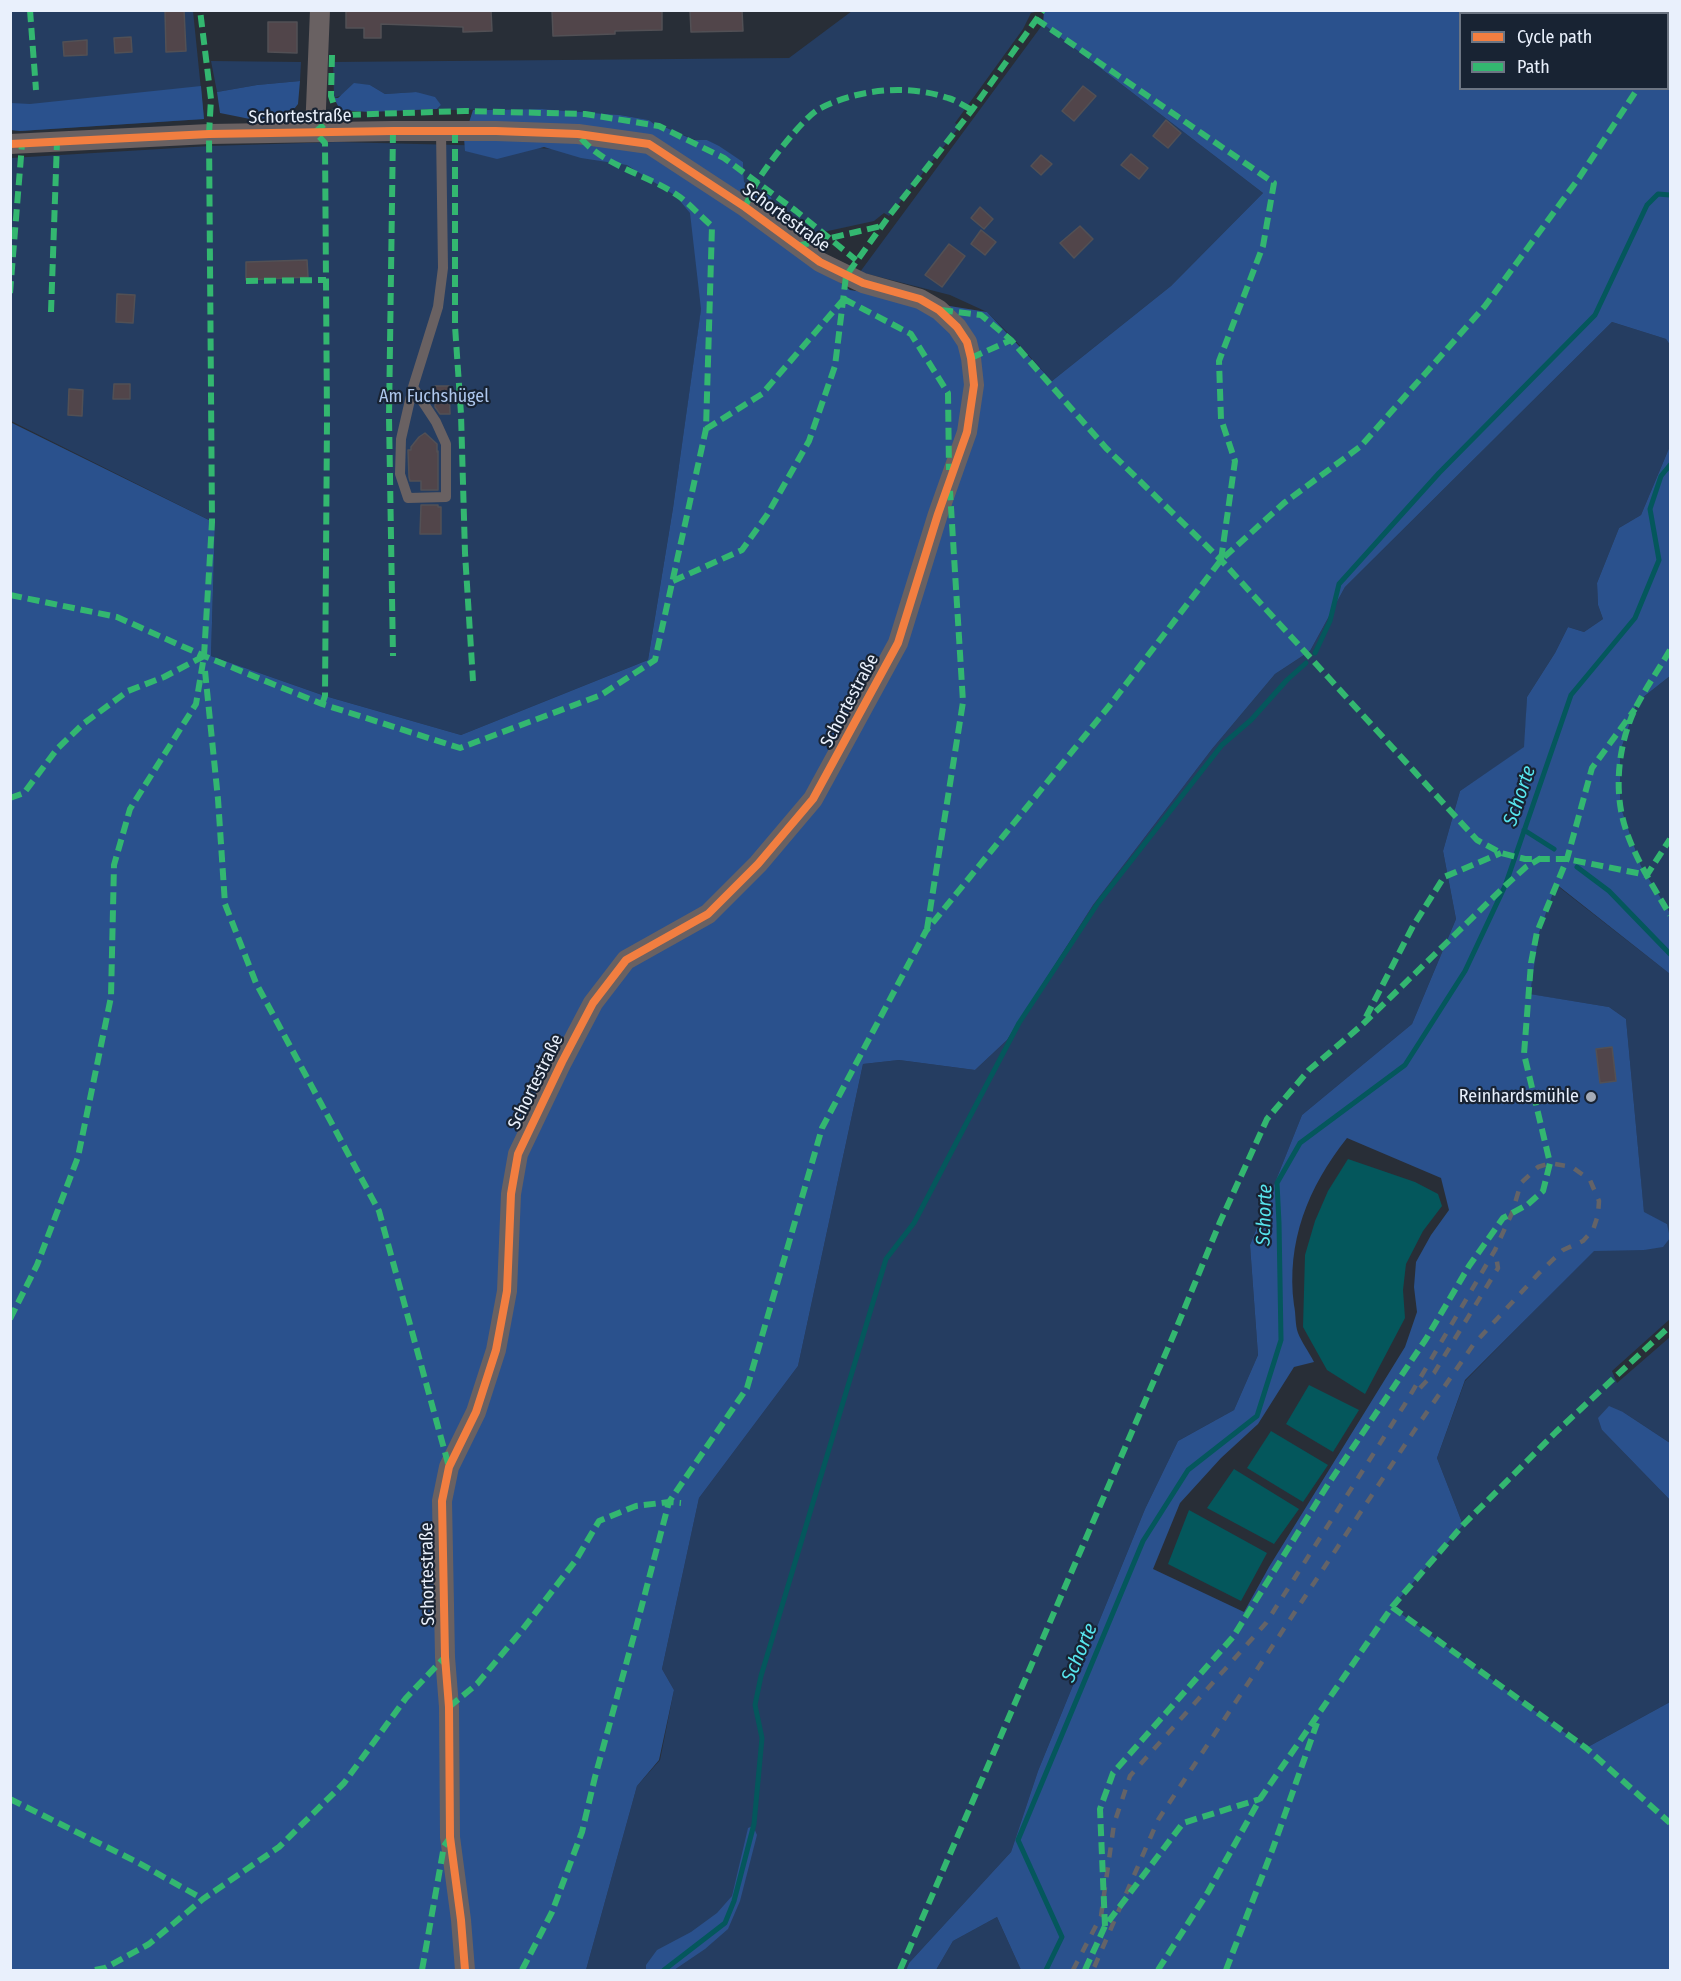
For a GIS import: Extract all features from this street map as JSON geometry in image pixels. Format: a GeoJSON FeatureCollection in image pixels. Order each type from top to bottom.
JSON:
{"type":"FeatureCollection","features":[{"type":"Feature","properties":{"kind":"street"},"geometry":{"type":"LineString","coordinates":[[315,132],[320,10]]}},
{"type":"Feature","properties":{"kind":"street","name":"Schortestraße"},"geometry":{"type":"LineString","coordinates":[[10,144],[209,134],[441,131],[578,134],[649,144],[745,207],[820,262],[863,283],[920,299],[939,310],[957,327],[967,342],[971,358],[974,385],[967,432],[938,514],[898,643],[813,799],[758,864],[708,914],[626,960],[592,1003],[518,1154],[511,1194],[507,1290],[496,1350],[476,1412],[449,1467],[442,1501],[445,1657],[449,1707],[450,1837],[465,1971]]}},
{"type":"Feature","properties":{"kind":"lane"},"geometry":{"type":"LineString","coordinates":[[413,387],[436,422],[446,444],[446,497],[408,498],[400,474],[401,439],[413,387],[438,307],[443,268],[441,131]]}},
{"type":"Feature","properties":{"kind":"green space"},"geometry":{"type":"Polygon","coordinates":[[[11,11],[193,11],[204,119],[11,130],[11,11]]]}},
{"type":"Feature","properties":{"kind":"green space"},"geometry":{"type":"Polygon","coordinates":[[[852,11],[1039,11],[1031,13],[1023,29],[955,123],[960,126],[889,216],[884,213],[874,221],[805,236],[795,235],[771,212],[774,204],[771,197],[744,182],[743,162],[707,140],[695,140],[649,120],[620,115],[542,109],[442,110],[437,109],[441,105],[416,92],[385,94],[370,85],[334,98],[333,62],[789,58],[852,11]]]}},
{"type":"Feature","properties":{"kind":"green space"},"geometry":{"type":"Polygon","coordinates":[[[1043,24],[1263,193],[1171,286],[1052,381],[987,312],[950,295],[860,272],[1043,24]]]}},
{"type":"Feature","properties":{"kind":"green space"},"geometry":{"type":"Polygon","coordinates":[[[211,61],[301,62],[300,81],[217,92],[211,61]]]}},
{"type":"Feature","properties":{"kind":"green space","name":"Am Fuchshügel"},"geometry":{"type":"Polygon","coordinates":[[[338,142],[595,151],[640,159],[702,199],[701,310],[673,508],[648,660],[461,735],[325,696],[211,656],[215,523],[11,421],[11,158],[210,146],[338,142]]]}},
{"type":"Feature","properties":{"kind":"green space"},"geometry":{"type":"Polygon","coordinates":[[[1612,322],[1666,339],[1670,345],[1670,446],[1641,515],[1619,528],[1597,583],[1598,605],[1603,619],[1584,632],[1568,627],[1555,653],[1527,697],[1525,747],[1460,791],[1443,851],[1456,919],[1412,1024],[1302,1115],[1250,1245],[1258,1355],[1234,1410],[1178,1441],[1145,1509],[1038,1771],[1011,1852],[909,1963],[906,1970],[586,1970],[637,1786],[660,1760],[674,1690],[662,1669],[699,1498],[798,1366],[863,1064],[899,1060],[975,1070],[1007,1040],[1093,905],[1212,749],[1275,674],[1310,651],[1345,587],[1612,322]]]}},
{"type":"Feature","properties":{"kind":"green space"},"geometry":{"type":"Polygon","coordinates":[[[1670,676],[1670,913],[1641,866],[1620,805],[1620,752],[1637,702],[1670,676]]]}},
{"type":"Feature","properties":{"kind":"green space"},"geometry":{"type":"Polygon","coordinates":[[[1555,884],[1670,974],[1670,1319],[1612,1371],[1617,1383],[1670,1337],[1670,1443],[1623,1412],[1602,1430],[1670,1500],[1670,1702],[1586,1748],[1392,1607],[1463,1525],[1437,1458],[1465,1381],[1594,1250],[1644,1250],[1667,1224],[1644,1213],[1626,1019],[1609,1007],[1529,994],[1539,933],[1555,884]]]}},
{"type":"Feature","properties":{"kind":"green space"},"geometry":{"type":"Polygon","coordinates":[[[997,1917],[1021,1970],[936,1970],[953,1941],[997,1917]]]}},
{"type":"Feature","properties":{"kind":"shaded area"},"geometry":{"type":"Polygon","coordinates":[[[1044,11],[1670,11],[1670,345],[1666,339],[1612,322],[1345,587],[1310,651],[1275,674],[1212,749],[1093,905],[1007,1040],[975,1070],[899,1060],[863,1064],[798,1366],[699,1498],[662,1669],[674,1690],[659,1760],[637,1786],[586,1970],[11,1970],[10,422],[215,523],[211,656],[325,696],[461,735],[648,660],[673,508],[701,309],[690,213],[676,196],[627,165],[581,158],[544,147],[497,159],[465,151],[464,138],[473,110],[542,109],[620,115],[649,120],[694,140],[707,140],[743,162],[744,182],[771,197],[774,204],[771,212],[733,191],[724,198],[850,290],[987,312],[1052,381],[1171,286],[1263,193],[1043,24],[1044,11]]]}},
{"type":"Feature","properties":{"kind":"shaded area"},"geometry":{"type":"Polygon","coordinates":[[[300,81],[298,104],[287,118],[250,119],[220,113],[217,92],[300,81]]]}},
{"type":"Feature","properties":{"kind":"shaded area"},"geometry":{"type":"Polygon","coordinates":[[[354,83],[370,85],[385,94],[416,92],[435,97],[441,105],[437,109],[369,112],[340,110],[334,98],[338,98],[354,83]]]}},
{"type":"Feature","properties":{"kind":"shaded area"},"geometry":{"type":"Polygon","coordinates":[[[201,86],[204,119],[11,130],[11,103],[30,104],[201,86]]]}},
{"type":"Feature","properties":{"kind":"shaded area"},"geometry":{"type":"Polygon","coordinates":[[[1670,446],[1670,676],[1637,702],[1620,752],[1620,805],[1641,866],[1670,913],[1670,974],[1556,884],[1539,933],[1530,994],[1609,1007],[1626,1019],[1644,1212],[1667,1224],[1670,1238],[1663,1247],[1644,1250],[1594,1251],[1465,1380],[1437,1458],[1463,1525],[1392,1607],[1586,1748],[1670,1702],[1670,1970],[1021,1970],[997,1917],[953,1941],[936,1970],[906,1970],[909,1963],[1011,1852],[1038,1771],[1145,1509],[1178,1441],[1234,1410],[1258,1355],[1250,1245],[1302,1115],[1412,1024],[1456,919],[1443,851],[1460,791],[1524,747],[1527,697],[1555,653],[1568,627],[1584,632],[1603,619],[1598,605],[1597,583],[1619,528],[1641,515],[1670,446]],[[1347,1138],[1333,1157],[1321,1176],[1303,1216],[1293,1259],[1292,1282],[1297,1330],[1314,1362],[1294,1367],[1258,1424],[1221,1458],[1180,1503],[1153,1569],[1244,1612],[1269,1567],[1405,1347],[1417,1312],[1414,1287],[1416,1262],[1431,1235],[1449,1210],[1441,1178],[1347,1138]]]}},
{"type":"Feature","properties":{"kind":"shaded area"},"geometry":{"type":"Polygon","coordinates":[[[1348,1159],[1415,1182],[1438,1194],[1442,1206],[1423,1231],[1406,1264],[1403,1290],[1405,1318],[1365,1394],[1327,1370],[1303,1327],[1305,1255],[1315,1221],[1328,1191],[1348,1159]]]}},
{"type":"Feature","properties":{"kind":"shaded area"},"geometry":{"type":"Polygon","coordinates":[[[1309,1385],[1359,1410],[1333,1452],[1286,1424],[1309,1385]]]}},
{"type":"Feature","properties":{"kind":"shaded area"},"geometry":{"type":"Polygon","coordinates":[[[1609,1406],[1623,1412],[1670,1443],[1670,1500],[1602,1430],[1598,1418],[1609,1406]]]}},
{"type":"Feature","properties":{"kind":"shaded area"},"geometry":{"type":"Polygon","coordinates":[[[1271,1431],[1328,1465],[1303,1502],[1247,1468],[1271,1431]]]}},
{"type":"Feature","properties":{"kind":"shaded area"},"geometry":{"type":"Polygon","coordinates":[[[1234,1469],[1299,1509],[1274,1544],[1207,1508],[1234,1469]]]}},
{"type":"Feature","properties":{"kind":"shaded area"},"geometry":{"type":"Polygon","coordinates":[[[1189,1510],[1267,1553],[1241,1601],[1168,1564],[1189,1510]]]}},
{"type":"Feature","properties":{"kind":"shaded area"},"geometry":{"type":"Polygon","coordinates":[[[753,1826],[757,1835],[740,1901],[728,1929],[705,1949],[674,1970],[646,1970],[646,1965],[657,1950],[691,1932],[717,1913],[732,1896],[748,1828],[753,1826]]]}},
{"type":"Feature","properties":{"kind":"building"},"geometry":{"type":"Polygon","coordinates":[[[165,10],[184,10],[186,51],[166,52],[165,10]]]}},
{"type":"Feature","properties":{"kind":"building"},"geometry":{"type":"Polygon","coordinates":[[[346,10],[491,10],[492,31],[463,32],[463,27],[381,24],[381,38],[364,38],[364,28],[346,28],[346,10]]]}},
{"type":"Feature","properties":{"kind":"building"},"geometry":{"type":"Polygon","coordinates":[[[552,10],[662,10],[662,30],[553,36],[552,10]]]}},
{"type":"Feature","properties":{"kind":"building"},"geometry":{"type":"Polygon","coordinates":[[[690,10],[742,10],[743,31],[691,32],[690,10]]]}},
{"type":"Feature","properties":{"kind":"building"},"geometry":{"type":"Polygon","coordinates":[[[268,22],[297,22],[297,53],[268,52],[268,22]]]}},
{"type":"Feature","properties":{"kind":"building"},"geometry":{"type":"Polygon","coordinates":[[[131,37],[132,52],[115,53],[114,38],[131,37]]]}},
{"type":"Feature","properties":{"kind":"building"},"geometry":{"type":"Polygon","coordinates":[[[87,40],[87,55],[64,56],[63,42],[87,40]]]}},
{"type":"Feature","properties":{"kind":"building"},"geometry":{"type":"Polygon","coordinates":[[[1083,86],[1096,96],[1074,121],[1062,111],[1083,86]]]}},
{"type":"Feature","properties":{"kind":"building"},"geometry":{"type":"Polygon","coordinates":[[[1166,120],[1181,133],[1168,148],[1153,136],[1166,120]]]}},
{"type":"Feature","properties":{"kind":"building"},"geometry":{"type":"Polygon","coordinates":[[[1131,154],[1148,168],[1139,179],[1121,165],[1131,154]]]}},
{"type":"Feature","properties":{"kind":"building"},"geometry":{"type":"Polygon","coordinates":[[[1041,155],[1052,164],[1041,175],[1031,166],[1041,155]]]}},
{"type":"Feature","properties":{"kind":"building"},"geometry":{"type":"Polygon","coordinates":[[[980,207],[993,219],[984,229],[971,218],[980,207]]]}},
{"type":"Feature","properties":{"kind":"building"},"geometry":{"type":"Polygon","coordinates":[[[1080,226],[1093,239],[1074,258],[1060,243],[1080,226]]]}},
{"type":"Feature","properties":{"kind":"building"},"geometry":{"type":"Polygon","coordinates":[[[981,230],[996,242],[985,255],[971,244],[981,230]]]}},
{"type":"Feature","properties":{"kind":"building"},"geometry":{"type":"Polygon","coordinates":[[[949,244],[965,256],[942,287],[925,275],[949,244]]]}},
{"type":"Feature","properties":{"kind":"building"},"geometry":{"type":"Polygon","coordinates":[[[307,260],[308,277],[246,280],[246,262],[307,260]]]}},
{"type":"Feature","properties":{"kind":"building"},"geometry":{"type":"Polygon","coordinates":[[[117,294],[135,295],[133,323],[116,322],[117,294]]]}},
{"type":"Feature","properties":{"kind":"building"},"geometry":{"type":"Polygon","coordinates":[[[114,384],[130,384],[130,399],[113,399],[114,384]]]}},
{"type":"Feature","properties":{"kind":"building"},"geometry":{"type":"Polygon","coordinates":[[[435,386],[449,386],[450,414],[440,414],[435,407],[435,386]]]}},
{"type":"Feature","properties":{"kind":"building"},"geometry":{"type":"Polygon","coordinates":[[[69,389],[83,390],[82,416],[68,415],[69,389]]]}},
{"type":"Feature","properties":{"kind":"building"},"geometry":{"type":"Polygon","coordinates":[[[425,433],[437,444],[438,490],[421,490],[421,481],[410,481],[409,477],[408,450],[411,450],[419,437],[425,433]]]}},
{"type":"Feature","properties":{"kind":"building"},"geometry":{"type":"Polygon","coordinates":[[[421,505],[441,507],[441,534],[420,534],[421,505]]]}},
{"type":"Feature","properties":{"kind":"building"},"geometry":{"type":"Polygon","coordinates":[[[1612,1047],[1616,1081],[1600,1083],[1596,1049],[1612,1047]]]}},
{"type":"Feature","properties":{"kind":"waterway"},"geometry":{"type":"LineString","coordinates":[[1315,653],[1330,621],[1339,584],[1439,473],[1595,315],[1647,205],[1658,194],[1670,195]]}},
{"type":"Feature","properties":{"kind":"waterway","name":"Schorte"},"geometry":{"type":"LineString","coordinates":[[1046,1970],[1062,1937],[1018,1840],[1143,1541],[1188,1470],[1257,1416],[1281,1340],[1277,1183],[1300,1143],[1405,1065],[1465,971],[1505,886],[1571,695],[1635,618],[1659,560],[1650,509],[1661,476],[1670,465]]}},
{"type":"Feature","properties":{"kind":"waterway"},"geometry":{"type":"LineString","coordinates":[[664,1970],[725,1923],[734,1901],[754,1824],[762,1738],[755,1705],[761,1676],[886,1259],[914,1223],[1019,1023],[1098,903],[1222,745],[1251,720],[1287,680],[1306,663]]}},
{"type":"Feature","properties":{"kind":"waterway"},"geometry":{"type":"LineString","coordinates":[[1524,830],[1554,849]]}},
{"type":"Feature","properties":{"kind":"waterway"},"geometry":{"type":"LineString","coordinates":[[1577,867],[1609,891],[1670,954]]}},
{"type":"Feature","properties":{"kind":"railway"},"geometry":{"type":"LineString","coordinates":[[1073,1970],[1101,1916],[1114,1824],[1130,1776],[1266,1623],[1405,1404],[1495,1250],[1512,1213],[1521,1183],[1538,1167],[1550,1163],[1572,1167],[1590,1180],[1599,1201],[1598,1215],[1593,1230],[1583,1241],[1563,1250],[1540,1272],[1473,1345],[1414,1431],[1158,1820],[1093,1970]]}},
{"type":"Feature","properties":{"kind":"railway"},"geometry":{"type":"LineString","coordinates":[[1420,1388],[1434,1373],[1498,1268],[1495,1250]]}},
{"type":"Feature","properties":{"kind":"marked path"},"geometry":{"type":"LineString","coordinates":[[30,10],[36,90]]}},
{"type":"Feature","properties":{"kind":"marked path"},"geometry":{"type":"LineString","coordinates":[[10,1319],[37,1265],[78,1157],[111,997],[114,865],[130,809],[196,704],[204,656],[212,522],[209,134],[211,99],[200,10]]}},
{"type":"Feature","properties":{"kind":"marked path"},"geometry":{"type":"LineString","coordinates":[[673,581],[742,550],[767,515],[809,441],[835,366],[846,276],[889,216],[972,110],[1043,10]]}},
{"type":"Feature","properties":{"kind":"marked path"},"geometry":{"type":"LineString","coordinates":[[1036,19],[1274,183],[1263,246],[1219,361],[1221,419],[1235,461],[1221,560]]}},
{"type":"Feature","properties":{"kind":"marked path"},"geometry":{"type":"LineString","coordinates":[[332,55],[331,96],[337,114],[465,111],[585,114],[659,126],[724,158],[796,211],[856,260]]}},
{"type":"Feature","properties":{"kind":"marked path"},"geometry":{"type":"LineString","coordinates":[[745,207],[762,175],[786,142],[812,114],[834,102],[866,93],[899,90],[916,91],[954,100],[972,110]]}},
{"type":"Feature","properties":{"kind":"marked path"},"geometry":{"type":"LineString","coordinates":[[522,1970],[552,1912],[582,1832],[669,1502],[747,1388],[822,1128],[926,931],[1110,705],[1221,560],[1284,503],[1361,446],[1485,306],[1579,178],[1637,90]]}},
{"type":"Feature","properties":{"kind":"marked path"},"geometry":{"type":"LineString","coordinates":[[322,704],[325,696],[327,420],[325,143],[315,132],[337,114]]}},
{"type":"Feature","properties":{"kind":"marked path"},"geometry":{"type":"LineString","coordinates":[[393,131],[389,417],[393,656]]}},
{"type":"Feature","properties":{"kind":"marked path"},"geometry":{"type":"LineString","coordinates":[[455,131],[455,326],[473,681]]}},
{"type":"Feature","properties":{"kind":"marked path"},"geometry":{"type":"LineString","coordinates":[[10,595],[117,617],[204,656],[322,704],[460,748],[601,695],[655,660],[706,429],[712,226],[677,195],[598,154],[578,134]]}},
{"type":"Feature","properties":{"kind":"marked path"},"geometry":{"type":"LineString","coordinates":[[51,312],[57,142]]}},
{"type":"Feature","properties":{"kind":"marked path"},"geometry":{"type":"LineString","coordinates":[[10,293],[22,144]]}},
{"type":"Feature","properties":{"kind":"marked path"},"geometry":{"type":"LineString","coordinates":[[797,246],[881,226]]}},
{"type":"Feature","properties":{"kind":"marked path"},"geometry":{"type":"LineString","coordinates":[[246,281],[326,280]]}},
{"type":"Feature","properties":{"kind":"marked path"},"geometry":{"type":"LineString","coordinates":[[844,299],[911,334],[948,393],[949,470]]}},
{"type":"Feature","properties":{"kind":"marked path"},"geometry":{"type":"LineString","coordinates":[[706,429],[762,394],[844,299]]}},
{"type":"Feature","properties":{"kind":"marked path"},"geometry":{"type":"LineString","coordinates":[[941,310],[981,315],[1011,340],[1106,448],[1221,560],[1477,840],[1501,853],[1525,859],[1567,859],[1647,875],[1670,839]]}},
{"type":"Feature","properties":{"kind":"marked path"},"geometry":{"type":"LineString","coordinates":[[971,358],[1011,340]]}},
{"type":"Feature","properties":{"kind":"marked path"},"geometry":{"type":"LineString","coordinates":[[927,929],[963,702],[950,491]]}},
{"type":"Feature","properties":{"kind":"marked path"},"geometry":{"type":"LineString","coordinates":[[1670,650],[1635,709],[1629,723],[1619,769],[1620,800],[1626,830],[1646,874],[1670,915]]}},
{"type":"Feature","properties":{"kind":"marked path"},"geometry":{"type":"LineString","coordinates":[[10,798],[24,793],[57,749],[83,724],[128,691],[164,677],[204,656]]}},
{"type":"Feature","properties":{"kind":"marked path"},"geometry":{"type":"LineString","coordinates":[[205,671],[218,799],[225,904],[256,983],[379,1211],[449,1467]]}},
{"type":"Feature","properties":{"kind":"marked path"},"geometry":{"type":"LineString","coordinates":[[1105,1926],[1100,1809],[1113,1773],[1233,1637],[1327,1486],[1426,1339],[1469,1266],[1503,1218],[1527,1205],[1543,1191],[1550,1163],[1524,1054],[1531,963],[1537,932],[1567,859],[1592,768],[1635,709]]}},
{"type":"Feature","properties":{"kind":"marked path"},"geometry":{"type":"LineString","coordinates":[[1366,1017],[1413,926],[1444,877],[1501,853]]}},
{"type":"Feature","properties":{"kind":"marked path"},"geometry":{"type":"LineString","coordinates":[[900,1970],[1220,1222],[1267,1119],[1309,1070],[1362,1025],[1505,886],[1526,867],[1541,858]]}},
{"type":"Feature","properties":{"kind":"marked path"},"geometry":{"type":"LineString","coordinates":[[1158,1970],[1208,1892],[1260,1799],[1392,1607],[1463,1525],[1556,1432],[1670,1326]]}},
{"type":"Feature","properties":{"kind":"marked path"},"geometry":{"type":"LineString","coordinates":[[449,1707],[477,1684],[523,1629],[576,1560],[599,1521],[636,1506],[681,1503]]}},
{"type":"Feature","properties":{"kind":"marked path"},"geometry":{"type":"LineString","coordinates":[[1392,1607],[1586,1748],[1670,1823]]}},
{"type":"Feature","properties":{"kind":"marked path"},"geometry":{"type":"LineString","coordinates":[[95,1970],[105,1968],[149,1944],[203,1899],[279,1847],[344,1783],[406,1698],[445,1657]]}},
{"type":"Feature","properties":{"kind":"marked path"},"geometry":{"type":"LineString","coordinates":[[1226,1970],[1273,1848],[1317,1723]]}},
{"type":"Feature","properties":{"kind":"marked path"},"geometry":{"type":"LineString","coordinates":[[10,1799],[137,1862],[203,1899]]}},
{"type":"Feature","properties":{"kind":"marked path"},"geometry":{"type":"LineString","coordinates":[[1085,1970],[1105,1926],[1183,1823],[1260,1799]]}},
{"type":"Feature","properties":{"kind":"marked path"},"geometry":{"type":"LineString","coordinates":[[422,1970],[444,1846],[449,1839]]}},
{"type":"Feature","properties":{"kind":"cycle path"},"geometry":{"type":"LineString","coordinates":[[10,144],[209,134],[393,131],[578,134],[649,144],[745,207],[820,262],[863,283],[920,299],[939,310],[957,327],[967,342],[971,358],[974,385],[967,432],[938,514],[898,643],[813,799],[758,864],[708,914],[626,960],[593,1003],[518,1154],[511,1194],[507,1291],[496,1350],[476,1412],[449,1467],[442,1501],[445,1657],[449,1707],[450,1837],[465,1970]]}},
{"type":"Feature","properties":{"kind":"place","name":"Reinhardsmühle"},"geometry":{"type":"Point","coordinates":[1591,1097]}}]}
